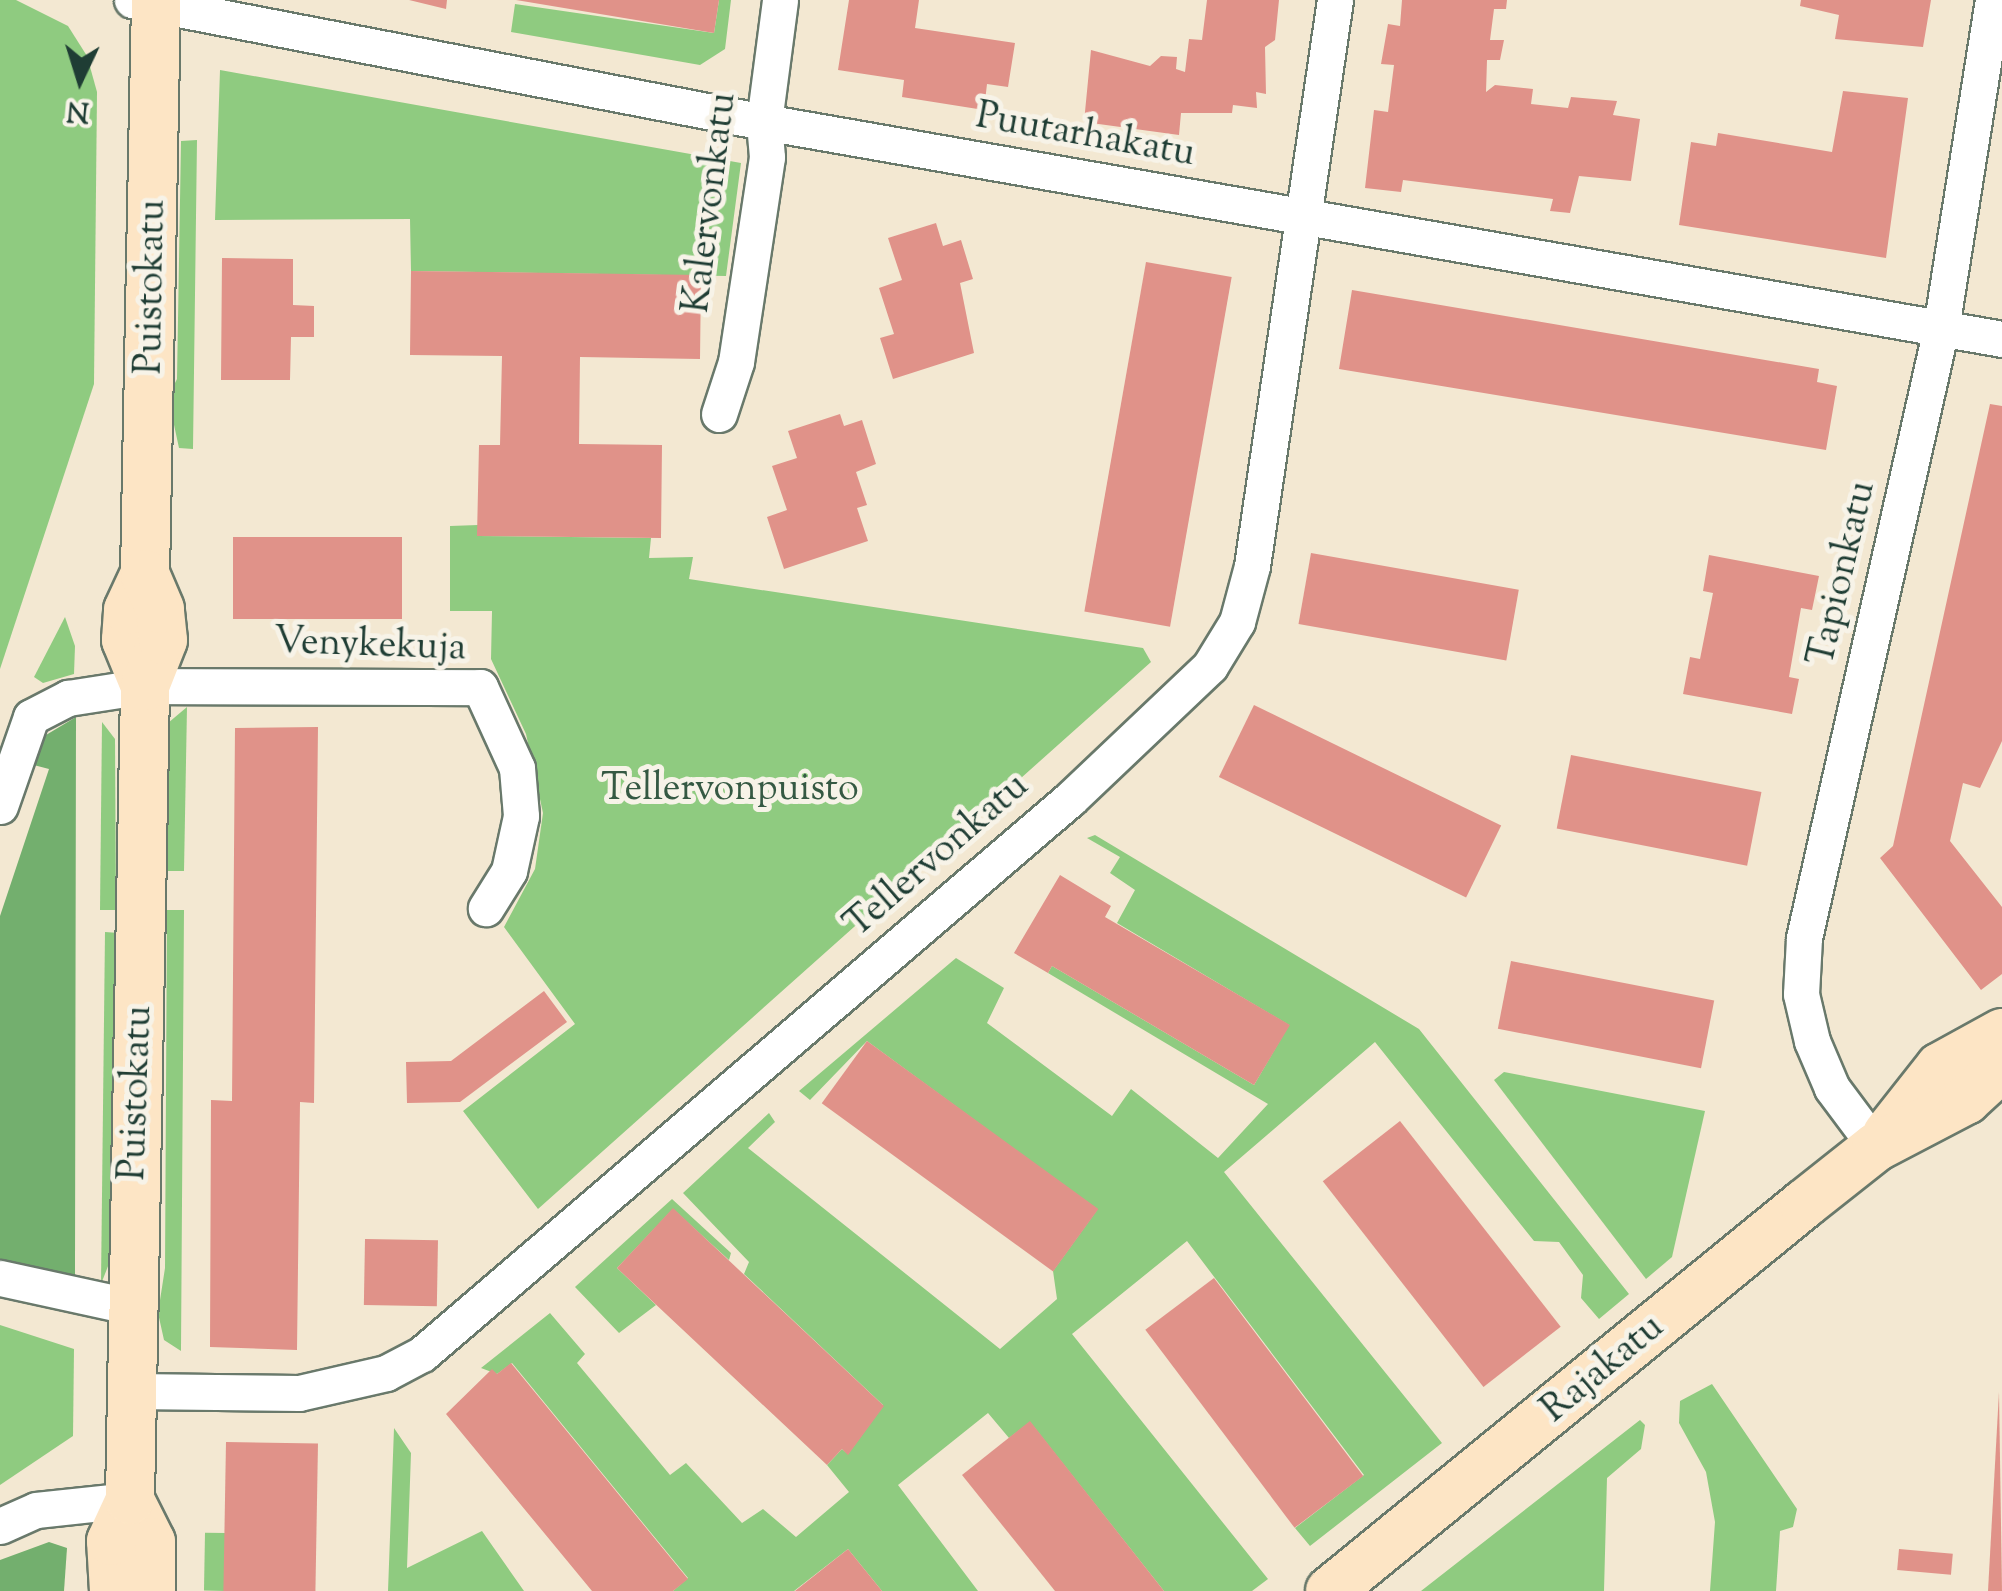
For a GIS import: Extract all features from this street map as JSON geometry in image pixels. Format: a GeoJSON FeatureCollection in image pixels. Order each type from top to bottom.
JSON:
{"type":"FeatureCollection","features":[{"type":"Feature","properties":{"kind":"main road","name":"Puistokatu"},"geometry":{"type":"LineString","coordinates":[[114,1591],[112,1541],[130,1500],[133,1391],[145,686],[126,640],[128,610],[144,574],[148,2]]}},
{"type":"Feature","properties":{"kind":"main road","name":"Rajakatu"},"geometry":{"type":"LineString","coordinates":[[1876,1147],[1940,1067],[2002,1033]]}},
{"type":"Feature","properties":{"kind":"main road","name":"Rajakatu"},"geometry":{"type":"LineString","coordinates":[[1330,1591],[1876,1147],[1966,1100],[2002,1067]]}},
{"type":"Feature","properties":{"kind":"main road","name":"Puistokatu"},"geometry":{"type":"LineString","coordinates":[[130,1500],[151,1542],[151,1591]]}},
{"type":"Feature","properties":{"kind":"street","name":"Kalervonkatu"},"geometry":{"type":"LineString","coordinates":[[719,414],[742,325],[767,157],[764,122],[780,0]]}},
{"type":"Feature","properties":{"kind":"street","name":"Tellervonkatu"},"geometry":{"type":"LineString","coordinates":[[133,1391],[299,1393],[386,1373],[422,1354],[1070,799],[1210,666],[1236,622],[1252,566],[1307,219],[1335,0]]}},
{"type":"Feature","properties":{"kind":"street","name":"Tapionkatu"},"geometry":{"type":"LineString","coordinates":[[1876,1147],[1832,1088],[1812,1040],[1801,994],[1803,952],[1941,328],[1994,0]]}},
{"type":"Feature","properties":{"kind":"street","name":"Puutarhakatu"},"geometry":{"type":"LineString","coordinates":[[148,2],[764,122],[2002,338]]}},
{"type":"Feature","properties":{"kind":"street"},"geometry":{"type":"LineString","coordinates":[[0,806],[31,717],[68,698],[145,686]]}},
{"type":"Feature","properties":{"kind":"street","name":"Venykekuja"},"geometry":{"type":"LineString","coordinates":[[145,686],[480,688],[517,768],[521,816],[509,871],[486,908]]}},
{"type":"Feature","properties":{"kind":"street"},"geometry":{"type":"LineString","coordinates":[[0,1278],[133,1307]]}},
{"type":"Feature","properties":{"kind":"street"},"geometry":{"type":"LineString","coordinates":[[0,1526],[36,1510],[130,1500]]}},
{"type":"Feature","properties":{"kind":"green space"},"geometry":{"type":"Polygon","coordinates":[[[0,0],[16,0],[68,26],[87,56],[97,92],[94,384],[0,669],[0,0]]]}},
{"type":"Feature","properties":{"kind":"green space"},"geometry":{"type":"Polygon","coordinates":[[[719,0],[731,0],[725,49],[700,65],[511,32],[515,4],[714,33],[719,0]]]}},
{"type":"Feature","properties":{"kind":"green space"},"geometry":{"type":"Polygon","coordinates":[[[220,70],[741,163],[726,276],[411,271],[410,219],[215,220],[220,70]]]}},
{"type":"Feature","properties":{"kind":"green space"},"geometry":{"type":"Polygon","coordinates":[[[197,140],[193,449],[179,448],[168,397],[177,379],[181,141],[197,140]]]}},
{"type":"Feature","properties":{"kind":"green space","name":"Tellervonpuisto"},"geometry":{"type":"Polygon","coordinates":[[[478,525],[478,536],[651,538],[649,558],[693,557],[689,579],[1143,648],[1151,662],[538,1209],[463,1111],[575,1024],[504,927],[535,869],[543,813],[526,734],[491,659],[492,611],[450,611],[450,526],[478,525]]]}},
{"type":"Feature","properties":{"kind":"green space"},"geometry":{"type":"Polygon","coordinates":[[[65,617],[75,646],[74,674],[43,683],[34,677],[65,617]]]}},
{"type":"Feature","properties":{"kind":"green space"},"geometry":{"type":"Polygon","coordinates":[[[187,707],[184,871],[167,871],[164,747],[168,723],[187,707]]]}},
{"type":"Feature","properties":{"kind":"green space"},"geometry":{"type":"Polygon","coordinates":[[[76,717],[75,1276],[58,1279],[0,1260],[0,916],[49,769],[26,763],[36,741],[76,717]]]}},
{"type":"Feature","properties":{"kind":"green space"},"geometry":{"type":"Polygon","coordinates":[[[102,722],[115,739],[116,910],[100,910],[102,722]]]}},
{"type":"Feature","properties":{"kind":"green space"},"geometry":{"type":"Polygon","coordinates":[[[1095,835],[1419,1029],[1629,1294],[1599,1319],[1581,1298],[1583,1275],[1559,1242],[1534,1241],[1375,1042],[1224,1172],[1442,1443],[1310,1546],[1295,1528],[1364,1475],[1187,1241],[1072,1334],[1268,1579],[1252,1591],[1164,1591],[1030,1422],[1009,1438],[988,1413],[898,1485],[978,1591],[882,1591],[848,1549],[794,1591],[673,1591],[688,1578],[512,1363],[497,1374],[481,1368],[550,1313],[585,1354],[577,1363],[670,1475],[686,1463],[742,1523],[763,1509],[796,1537],[849,1492],[827,1465],[842,1449],[848,1454],[883,1405],[744,1274],[749,1262],[683,1193],[769,1113],[775,1122],[748,1148],[1000,1349],[1057,1299],[1053,1271],[1097,1210],[867,1041],[810,1100],[799,1091],[956,958],[1004,988],[987,1023],[1112,1116],[1131,1089],[1218,1158],[1268,1104],[1048,973],[1052,966],[1254,1085],[1289,1025],[1117,923],[1135,890],[1110,873],[1120,857],[1087,838],[1095,835]]]}},
{"type":"Feature","properties":{"kind":"green space"},"geometry":{"type":"Polygon","coordinates":[[[167,910],[184,910],[181,1351],[164,1340],[158,1313],[165,1268],[167,910]]]}},
{"type":"Feature","properties":{"kind":"green space"},"geometry":{"type":"Polygon","coordinates":[[[105,932],[119,933],[116,1246],[101,1284],[105,932]]]}},
{"type":"Feature","properties":{"kind":"green space"},"geometry":{"type":"Polygon","coordinates":[[[1504,1072],[1705,1111],[1672,1257],[1646,1279],[1494,1080],[1504,1072]]]}},
{"type":"Feature","properties":{"kind":"green space"},"geometry":{"type":"Polygon","coordinates":[[[672,1199],[731,1253],[729,1260],[673,1209],[617,1268],[656,1305],[619,1333],[575,1287],[672,1199]]]}},
{"type":"Feature","properties":{"kind":"green space"},"geometry":{"type":"Polygon","coordinates":[[[0,1325],[74,1349],[73,1436],[0,1485],[0,1325]]]}},
{"type":"Feature","properties":{"kind":"green space"},"geometry":{"type":"Polygon","coordinates":[[[1712,1384],[1797,1509],[1793,1527],[1780,1531],[1776,1591],[1710,1591],[1715,1522],[1706,1472],[1679,1423],[1680,1401],[1712,1384]]]}},
{"type":"Feature","properties":{"kind":"green space"},"geometry":{"type":"Polygon","coordinates":[[[1640,1420],[1645,1425],[1641,1449],[1607,1478],[1604,1591],[1421,1591],[1640,1420]]]}},
{"type":"Feature","properties":{"kind":"green space"},"geometry":{"type":"Polygon","coordinates":[[[394,1428],[411,1453],[407,1568],[482,1531],[524,1591],[388,1591],[394,1428]]]}},
{"type":"Feature","properties":{"kind":"green space"},"geometry":{"type":"Polygon","coordinates":[[[205,1533],[226,1533],[225,1591],[204,1591],[205,1533]]]}},
{"type":"Feature","properties":{"kind":"green space"},"geometry":{"type":"Polygon","coordinates":[[[49,1542],[67,1548],[64,1591],[0,1591],[0,1560],[49,1542]]]}},
{"type":"Feature","properties":{"kind":"building"},"geometry":{"type":"Polygon","coordinates":[[[409,0],[447,0],[446,9],[409,0]]]}},
{"type":"Feature","properties":{"kind":"building"},"geometry":{"type":"Polygon","coordinates":[[[516,0],[719,0],[714,33],[516,0]]]}},
{"type":"Feature","properties":{"kind":"building"},"geometry":{"type":"Polygon","coordinates":[[[849,0],[919,0],[915,28],[1015,43],[1008,87],[987,84],[984,110],[902,97],[904,80],[838,70],[849,0]]]}},
{"type":"Feature","properties":{"kind":"building"},"geometry":{"type":"Polygon","coordinates":[[[1207,0],[1279,0],[1275,40],[1265,47],[1266,94],[1256,92],[1257,108],[1233,105],[1232,113],[1181,113],[1179,135],[1084,122],[1091,50],[1150,66],[1161,56],[1177,57],[1176,69],[1185,72],[1189,39],[1202,40],[1207,0]]]}},
{"type":"Feature","properties":{"kind":"building"},"geometry":{"type":"Polygon","coordinates":[[[1402,0],[1507,0],[1506,9],[1494,9],[1490,40],[1504,40],[1500,60],[1487,60],[1486,92],[1495,85],[1533,89],[1531,104],[1568,108],[1571,97],[1617,101],[1613,115],[1640,119],[1631,181],[1579,176],[1570,213],[1550,211],[1553,199],[1403,180],[1401,192],[1365,188],[1374,110],[1388,112],[1394,65],[1381,64],[1388,24],[1400,26],[1402,0]]]}},
{"type":"Feature","properties":{"kind":"building"},"geometry":{"type":"Polygon","coordinates":[[[1801,0],[1931,0],[1923,47],[1835,39],[1839,15],[1800,6],[1801,0]]]}},
{"type":"Feature","properties":{"kind":"building"},"geometry":{"type":"Polygon","coordinates":[[[1843,91],[1908,98],[1886,258],[1679,225],[1691,142],[1716,146],[1718,133],[1832,152],[1843,91]]]}},
{"type":"Feature","properties":{"kind":"building"},"geometry":{"type":"Polygon","coordinates":[[[936,223],[943,246],[961,240],[973,279],[960,283],[974,353],[893,379],[880,338],[894,334],[879,288],[902,280],[888,238],[936,223]]]}},
{"type":"Feature","properties":{"kind":"building"},"geometry":{"type":"Polygon","coordinates":[[[222,258],[293,259],[293,305],[314,306],[314,337],[291,337],[290,380],[221,380],[222,258]]]}},
{"type":"Feature","properties":{"kind":"building"},"geometry":{"type":"Polygon","coordinates":[[[1146,262],[1232,277],[1170,627],[1084,612],[1146,262]]]}},
{"type":"Feature","properties":{"kind":"building"},"geometry":{"type":"Polygon","coordinates":[[[411,271],[701,275],[700,359],[580,357],[579,444],[662,445],[661,538],[477,536],[479,445],[500,445],[502,356],[410,355],[411,271]]]}},
{"type":"Feature","properties":{"kind":"building"},"geometry":{"type":"Polygon","coordinates":[[[1352,290],[1819,369],[1817,382],[1837,386],[1826,450],[1339,369],[1352,290]]]}},
{"type":"Feature","properties":{"kind":"building"},"geometry":{"type":"Polygon","coordinates":[[[1990,404],[2002,406],[2002,741],[1980,788],[1963,783],[1950,841],[2002,907],[2002,974],[1981,990],[1880,858],[1893,846],[1990,404]]]}},
{"type":"Feature","properties":{"kind":"building"},"geometry":{"type":"Polygon","coordinates":[[[840,414],[844,426],[862,420],[876,464],[856,472],[867,505],[857,508],[868,541],[784,569],[767,517],[787,510],[772,466],[797,458],[788,431],[840,414]]]}},
{"type":"Feature","properties":{"kind":"building"},"geometry":{"type":"Polygon","coordinates":[[[233,537],[402,537],[402,619],[233,619],[233,537]]]}},
{"type":"Feature","properties":{"kind":"building"},"geometry":{"type":"Polygon","coordinates":[[[1311,553],[1519,590],[1506,661],[1298,624],[1311,553]]]}},
{"type":"Feature","properties":{"kind":"building"},"geometry":{"type":"Polygon","coordinates":[[[1709,555],[1819,576],[1812,610],[1801,608],[1789,677],[1799,679],[1792,714],[1683,694],[1690,657],[1700,659],[1713,593],[1703,591],[1709,555]]]}},
{"type":"Feature","properties":{"kind":"building"},"geometry":{"type":"Polygon","coordinates":[[[1254,705],[1501,826],[1466,897],[1219,777],[1254,705]]]}},
{"type":"Feature","properties":{"kind":"building"},"geometry":{"type":"Polygon","coordinates":[[[318,727],[314,1103],[300,1102],[297,1350],[210,1347],[211,1100],[232,1101],[235,728],[318,727]]]}},
{"type":"Feature","properties":{"kind":"building"},"geometry":{"type":"Polygon","coordinates":[[[1571,755],[1761,792],[1747,866],[1557,829],[1571,755]]]}},
{"type":"Feature","properties":{"kind":"building"},"geometry":{"type":"Polygon","coordinates":[[[1060,875],[1111,906],[1105,917],[1290,1025],[1254,1085],[1052,966],[1048,973],[1014,953],[1060,875]]]}},
{"type":"Feature","properties":{"kind":"building"},"geometry":{"type":"Polygon","coordinates":[[[1511,961],[1714,1000],[1701,1068],[1498,1029],[1511,961]]]}},
{"type":"Feature","properties":{"kind":"building"},"geometry":{"type":"Polygon","coordinates":[[[544,991],[567,1022],[460,1102],[407,1103],[406,1062],[451,1061],[544,991]]]}},
{"type":"Feature","properties":{"kind":"building"},"geometry":{"type":"Polygon","coordinates":[[[867,1041],[1098,1209],[1053,1271],[822,1103],[867,1041]]]}},
{"type":"Feature","properties":{"kind":"building"},"geometry":{"type":"Polygon","coordinates":[[[1400,1121],[1561,1327],[1483,1387],[1323,1181],[1400,1121]]]}},
{"type":"Feature","properties":{"kind":"building"},"geometry":{"type":"Polygon","coordinates":[[[673,1208],[884,1406],[848,1455],[842,1449],[827,1465],[617,1268],[673,1208]]]}},
{"type":"Feature","properties":{"kind":"building"},"geometry":{"type":"Polygon","coordinates":[[[365,1239],[438,1240],[437,1306],[364,1305],[365,1239]]]}},
{"type":"Feature","properties":{"kind":"building"},"geometry":{"type":"Polygon","coordinates":[[[1214,1278],[1363,1476],[1295,1528],[1145,1330],[1214,1278]]]}},
{"type":"Feature","properties":{"kind":"building"},"geometry":{"type":"Polygon","coordinates":[[[511,1363],[688,1579],[673,1591],[592,1591],[446,1414],[492,1369],[497,1374],[511,1363]]]}},
{"type":"Feature","properties":{"kind":"building"},"geometry":{"type":"Polygon","coordinates":[[[1999,1392],[2002,1591],[1988,1591],[1999,1392]]]}},
{"type":"Feature","properties":{"kind":"building"},"geometry":{"type":"Polygon","coordinates":[[[1030,1421],[1164,1591],[1055,1591],[962,1475],[1030,1421]]]}},
{"type":"Feature","properties":{"kind":"building"},"geometry":{"type":"Polygon","coordinates":[[[226,1442],[318,1444],[315,1591],[223,1591],[226,1442]]]}},
{"type":"Feature","properties":{"kind":"building"},"geometry":{"type":"Polygon","coordinates":[[[848,1549],[882,1591],[795,1591],[848,1549]]]}},
{"type":"Feature","properties":{"kind":"building"},"geometry":{"type":"Polygon","coordinates":[[[1899,1549],[1953,1554],[1951,1575],[1897,1570],[1899,1549]]]}}]}
